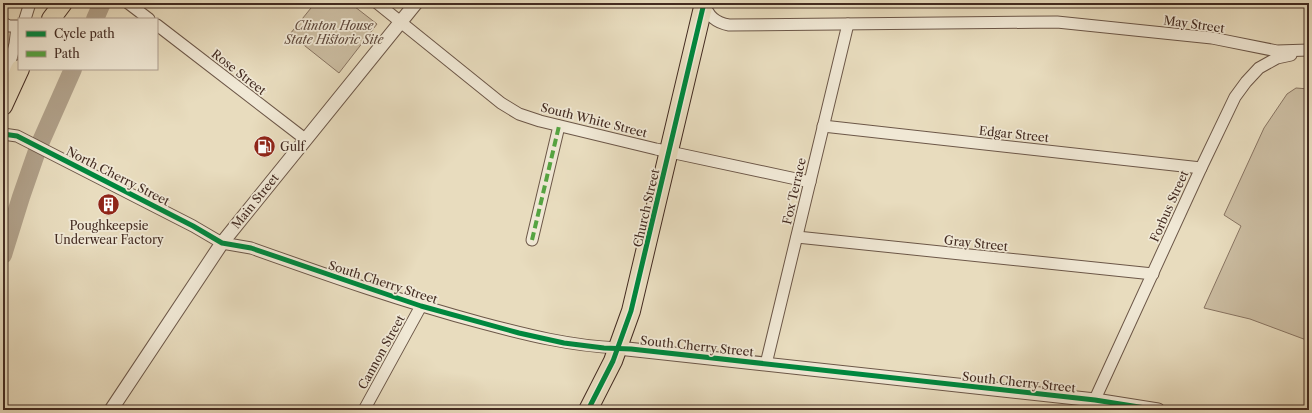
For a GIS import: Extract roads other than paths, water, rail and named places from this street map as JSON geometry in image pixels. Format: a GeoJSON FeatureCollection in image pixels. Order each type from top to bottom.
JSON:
{"type":"FeatureCollection","features":[{"type":"Feature","properties":{"kind":"highway"},"geometry":{"type":"LineString","coordinates":[[52,18],[63,3]]}},
{"type":"Feature","properties":{"kind":"highway","name":"Church Street"},"geometry":{"type":"LineString","coordinates":[[588,410],[618,348],[631,311],[705,3]]}},
{"type":"Feature","properties":{"kind":"highway"},"geometry":{"type":"LineString","coordinates":[[3,106],[8,87],[19,70]]}},
{"type":"Feature","properties":{"kind":"street"},"geometry":{"type":"LineString","coordinates":[[23,18],[30,3]]}},
{"type":"Feature","properties":{"kind":"street"},"geometry":{"type":"LineString","coordinates":[[128,3],[148,18]]}},
{"type":"Feature","properties":{"kind":"street","name":"South White Street"},"geometry":{"type":"LineString","coordinates":[[377,3],[501,103],[519,114],[559,126],[670,152],[810,182]]}},
{"type":"Feature","properties":{"kind":"street","name":"Main Street"},"geometry":{"type":"LineString","coordinates":[[111,410],[222,243],[416,3]]}},
{"type":"Feature","properties":{"kind":"street","name":"May Street"},"geometry":{"type":"LineString","coordinates":[[705,3],[712,18],[722,24],[729,25],[1057,22],[1212,38],[1277,51],[1309,50]]}},
{"type":"Feature","properties":{"kind":"street"},"geometry":{"type":"LineString","coordinates":[[3,23],[9,26],[18,24]]}},
{"type":"Feature","properties":{"kind":"street","name":"Fox Terrace"},"geometry":{"type":"LineString","coordinates":[[766,364],[848,24]]}},
{"type":"Feature","properties":{"kind":"street","name":"Rose Street"},"geometry":{"type":"LineString","coordinates":[[158,26],[305,139]]}},
{"type":"Feature","properties":{"kind":"street"},"geometry":{"type":"LineString","coordinates":[[8,87],[18,32]]}},
{"type":"Feature","properties":{"kind":"street","name":"Forbus Street"},"geometry":{"type":"LineString","coordinates":[[1092,405],[1228,110],[1246,82],[1259,68],[1277,58],[1309,50]]}},
{"type":"Feature","properties":{"kind":"street"},"geometry":{"type":"LineString","coordinates":[[532,240],[559,126]]}},
{"type":"Feature","properties":{"kind":"street","name":"Edgar Street"},"geometry":{"type":"LineString","coordinates":[[823,126],[1201,168]]}},
{"type":"Feature","properties":{"kind":"street","name":"North Cherry Street"},"geometry":{"type":"LineString","coordinates":[[3,134],[17,136],[30,142],[193,226],[222,243]]}},
{"type":"Feature","properties":{"kind":"street","name":"Gray Street"},"geometry":{"type":"LineString","coordinates":[[797,237],[1153,274]]}},
{"type":"Feature","properties":{"kind":"street","name":"South Cherry Street"},"geometry":{"type":"LineString","coordinates":[[222,243],[250,248],[421,306],[543,338],[584,346],[618,348],[766,364],[1092,405],[1158,410]]}},
{"type":"Feature","properties":{"kind":"street","name":"Cannon Street"},"geometry":{"type":"LineString","coordinates":[[364,410],[421,306]]}},
{"type":"Feature","properties":{"kind":"waterway"},"geometry":{"type":"LineString","coordinates":[[95,18],[102,3]]}},
{"type":"Feature","properties":{"kind":"waterway"},"geometry":{"type":"LineString","coordinates":[[3,255],[38,148],[73,70]]}},
{"type":"Feature","properties":{"kind":"place","name":"Gulf"},"geometry":{"type":"Point","coordinates":[265,146]}},
{"type":"Feature","properties":{"kind":"place","name":"Poughkeepsie Underwear Factory"},"geometry":{"type":"Point","coordinates":[109,204]}},
{"type":"Feature","properties":{"kind":"park label","name":"Clinton House State Historic Site"},"geometry":{"type":"Point","coordinates":[334,32]}}]}
